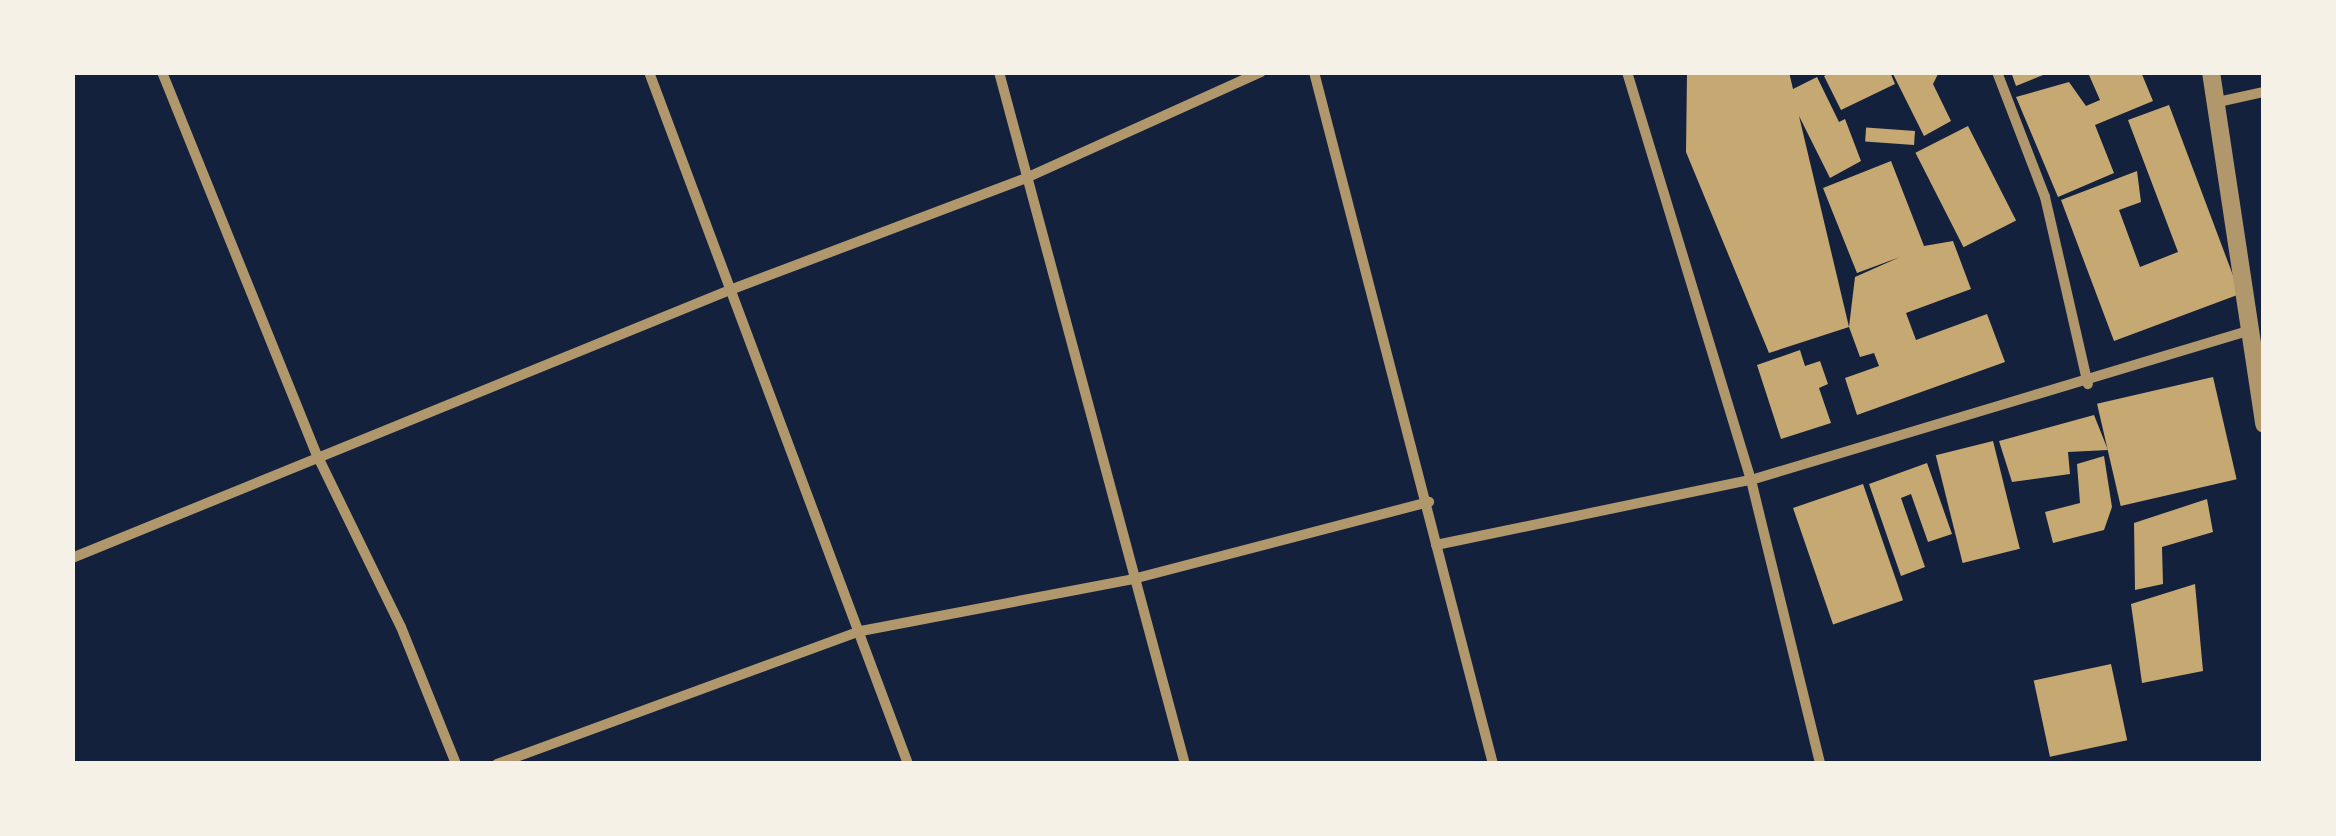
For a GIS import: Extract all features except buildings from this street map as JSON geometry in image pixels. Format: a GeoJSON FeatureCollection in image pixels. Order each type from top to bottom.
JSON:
{"type":"FeatureCollection","features":[{"type":"Feature","properties":{"kind":"street"},"geometry":{"type":"LineString","coordinates":[[162,72],[317,455],[401,627],[456,764]]}},
{"type":"Feature","properties":{"kind":"street"},"geometry":{"type":"LineString","coordinates":[[649,72],[908,764]]}},
{"type":"Feature","properties":{"kind":"street"},"geometry":{"type":"LineString","coordinates":[[998,72],[1185,764]]}},
{"type":"Feature","properties":{"kind":"street"},"geometry":{"type":"LineString","coordinates":[[72,558],[730,290],[1026,178],[1261,72]]}},
{"type":"Feature","properties":{"kind":"street"},"geometry":{"type":"LineString","coordinates":[[1314,72],[1429,502],[1436,545],[1494,764]]}},
{"type":"Feature","properties":{"kind":"street"},"geometry":{"type":"LineString","coordinates":[[1627,72],[1751,480],[1820,764]]}},
{"type":"Feature","properties":{"kind":"street"},"geometry":{"type":"LineString","coordinates":[[1997,72],[2045,197],[2088,384]]}},
{"type":"Feature","properties":{"kind":"street"},"geometry":{"type":"LineString","coordinates":[[2210,72],[2218,102],[2264,424]]}},
{"type":"Feature","properties":{"kind":"street"},"geometry":{"type":"LineString","coordinates":[[2218,102],[2264,92]]}},
{"type":"Feature","properties":{"kind":"street"},"geometry":{"type":"LineString","coordinates":[[1436,545],[1751,480],[2088,384],[2252,330]]}},
{"type":"Feature","properties":{"kind":"street"},"geometry":{"type":"LineString","coordinates":[[497,764],[861,631],[1133,579],[1429,502]]}}]}
